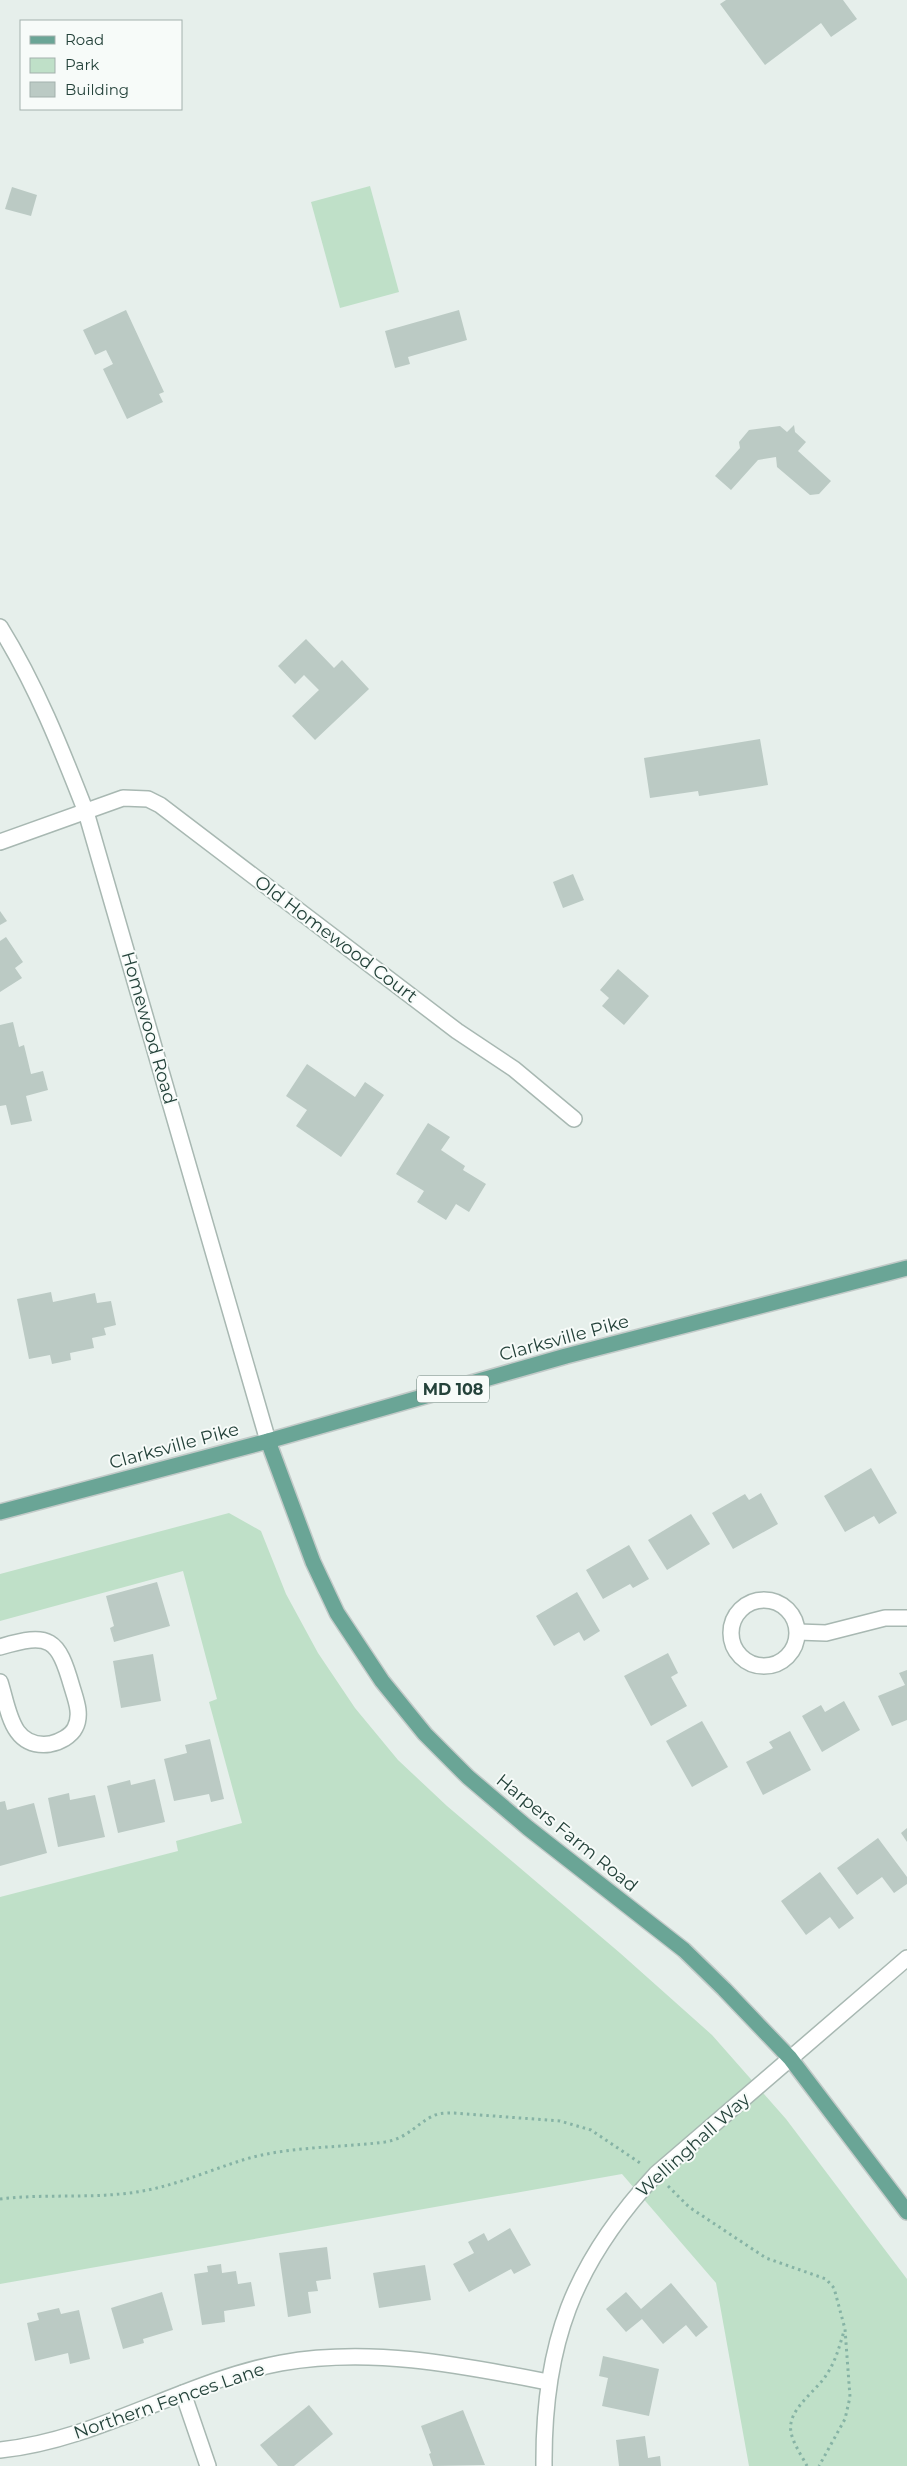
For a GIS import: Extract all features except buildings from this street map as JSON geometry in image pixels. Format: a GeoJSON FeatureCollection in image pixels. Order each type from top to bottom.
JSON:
{"type":"FeatureCollection","features":[{"type":"Feature","properties":{"kind":"main road","name":"Clarksville Pike"},"geometry":{"type":"LineString","coordinates":[[0,1512],[268,1441],[566,1356],[907,1268]]}},
{"type":"Feature","properties":{"kind":"main road","name":"Harpers Farm Road"},"geometry":{"type":"LineString","coordinates":[[268,1441],[314,1562],[337,1613],[382,1681],[424,1734],[468,1777],[528,1828],[684,1950],[790,2058],[907,2212]]}},
{"type":"Feature","properties":{"kind":"street","name":"Homewood Road"},"geometry":{"type":"LineString","coordinates":[[0,627],[19,658],[56,735],[86,812],[268,1441]]}},
{"type":"Feature","properties":{"kind":"street","name":"Old Homewood Court"},"geometry":{"type":"LineString","coordinates":[[0,842],[123,798],[148,799],[160,805],[457,1031],[514,1069],[574,1118]]}},
{"type":"Feature","properties":{"kind":"street"},"geometry":{"type":"LineString","coordinates":[[763,1600],[781,1604],[790,1611],[796,1621],[798,1632],[793,1651],[784,1661],[764,1667],[752,1665],[742,1658],[732,1643],[731,1631],[733,1621],[740,1610],[750,1603],[763,1600]]}},
{"type":"Feature","properties":{"kind":"street"},"geometry":{"type":"LineString","coordinates":[[798,1632],[826,1633],[885,1618],[907,1618]]}},
{"type":"Feature","properties":{"kind":"street"},"geometry":{"type":"LineString","coordinates":[[0,1646],[27,1639],[42,1640],[54,1645],[64,1656],[76,1702],[79,1716],[75,1728],[68,1737],[54,1743],[40,1745],[28,1742],[18,1734],[0,1682]]}},
{"type":"Feature","properties":{"kind":"street","name":"Wellinghall Way"},"geometry":{"type":"LineString","coordinates":[[544,2466],[543,2427],[548,2382],[569,2302],[585,2269],[628,2204],[656,2174],[907,1958]]}},
{"type":"Feature","properties":{"kind":"street","name":"Northern Fences Lane"},"geometry":{"type":"LineString","coordinates":[[0,2450],[44,2443],[184,2393],[281,2363],[365,2356],[450,2364],[548,2382]]}},
{"type":"Feature","properties":{"kind":"street"},"geometry":{"type":"LineString","coordinates":[[184,2393],[208,2466]]}},
{"type":"Feature","properties":{"kind":"path"},"geometry":{"type":"LineString","coordinates":[[0,2200],[40,2196],[110,2196],[148,2190],[186,2180],[246,2159],[290,2150],[385,2142],[401,2138],[438,2114],[454,2113],[560,2121],[590,2130],[656,2174],[689,2207],[766,2258],[826,2279],[834,2288],[845,2329],[850,2397],[845,2419],[819,2466]]}},
{"type":"Feature","properties":{"kind":"path"},"geometry":{"type":"LineString","coordinates":[[807,2466],[792,2437],[790,2424],[796,2412],[825,2377],[837,2358],[845,2329]]}},
{"type":"Feature","properties":{"kind":"green space"},"geometry":{"type":"Polygon","coordinates":[[[370,186],[399,292],[340,308],[311,202],[370,186]]]}},
{"type":"Feature","properties":{"kind":"green space"},"geometry":{"type":"Polygon","coordinates":[[[229,1513],[261,1531],[286,1594],[318,1653],[355,1708],[398,1760],[447,1806],[620,1953],[712,2035],[786,2119],[907,2279],[907,2466],[749,2466],[716,2283],[622,2174],[0,2284],[0,1897],[178,1851],[176,1841],[242,1823],[209,1702],[217,1699],[183,1571],[0,1621],[0,1574],[229,1513]]]}}]}
